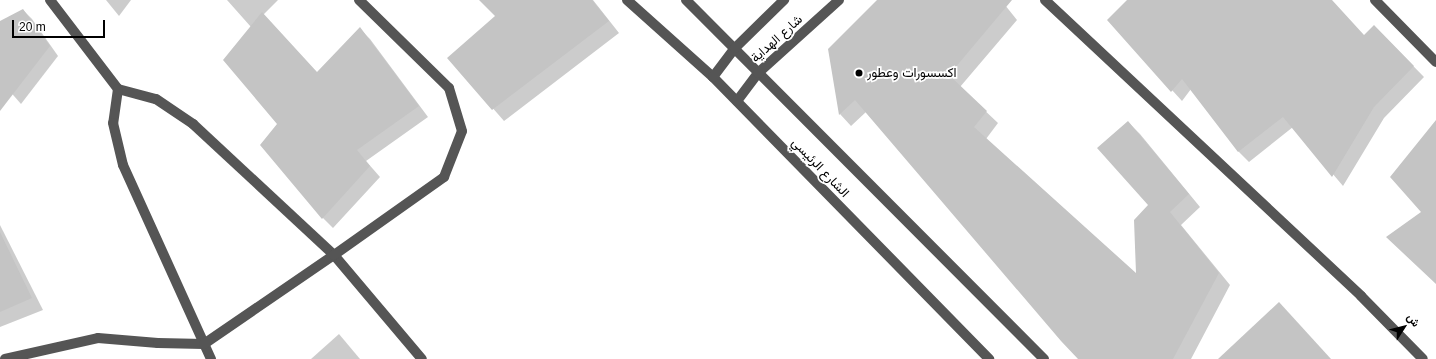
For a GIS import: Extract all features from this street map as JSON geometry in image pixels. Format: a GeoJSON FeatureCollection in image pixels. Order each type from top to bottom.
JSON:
{"type":"FeatureCollection","features":[{"type":"Feature","properties":{"kind":"street"},"geometry":{"type":"LineString","coordinates":[[50,0],[118,89],[156,99],[193,124],[334,255],[422,359]]}},
{"type":"Feature","properties":{"kind":"street"},"geometry":{"type":"LineString","coordinates":[[5,359],[98,338],[158,343],[204,344],[444,177],[462,131],[449,88],[359,0]]}},
{"type":"Feature","properties":{"kind":"street","name":"الشارع الرئيسي"},"geometry":{"type":"LineString","coordinates":[[627,0],[713,77],[989,359]]}},
{"type":"Feature","properties":{"kind":"street","name":"الشارع الرئيسي"},"geometry":{"type":"LineString","coordinates":[[686,0],[1044,359]]}},
{"type":"Feature","properties":{"kind":"street","name":"شارع الهداية"},"geometry":{"type":"LineString","coordinates":[[713,77],[735,48],[784,0]]}},
{"type":"Feature","properties":{"kind":"street","name":"شارع الهداية"},"geometry":{"type":"LineString","coordinates":[[737,101],[758,73],[839,0]]}},
{"type":"Feature","properties":{"kind":"street"},"geometry":{"type":"LineString","coordinates":[[1045,0],[1361,296],[1423,359]]}},
{"type":"Feature","properties":{"kind":"street"},"geometry":{"type":"LineString","coordinates":[[1375,0],[1436,62]]}},
{"type":"Feature","properties":{"kind":"street"},"geometry":{"type":"LineString","coordinates":[[118,89],[113,123],[122,165],[211,359]]}},
{"type":"Feature","properties":{"kind":"building"},"geometry":{"type":"Polygon","coordinates":[[[479,0],[592,0],[609,21],[492,110],[447,58],[495,16],[479,0]]]}},
{"type":"Feature","properties":{"kind":"building"},"geometry":{"type":"Polygon","coordinates":[[[877,0],[1012,0],[949,75],[987,111],[974,127],[1136,273],[1134,220],[1148,205],[1097,148],[1128,121],[1189,194],[1170,212],[1219,273],[1173,359],[1078,359],[855,100],[839,115],[828,49],[877,0]]]}},
{"type":"Feature","properties":{"kind":"building"},"geometry":{"type":"Polygon","coordinates":[[[1127,0],[1332,0],[1364,35],[1374,25],[1414,66],[1374,107],[1332,177],[1283,117],[1238,152],[1182,79],[1171,92],[1107,20],[1127,0]]]}},
{"type":"Feature","properties":{"kind":"building"},"geometry":{"type":"Polygon","coordinates":[[[23,9],[50,46],[0,111],[0,21],[23,9]]]}},
{"type":"Feature","properties":{"kind":"building"},"geometry":{"type":"Polygon","coordinates":[[[262,12],[317,72],[360,27],[419,106],[357,150],[370,166],[322,219],[260,145],[277,124],[223,60],[262,12]]]}},
{"type":"Feature","properties":{"kind":"building"},"geometry":{"type":"Polygon","coordinates":[[[1436,120],[1436,284],[1386,237],[1421,212],[1390,177],[1436,120]]]}},
{"type":"Feature","properties":{"kind":"building"},"geometry":{"type":"Polygon","coordinates":[[[0,232],[32,298],[0,312],[0,232]]]}},
{"type":"Feature","properties":{"kind":"building"},"geometry":{"type":"Polygon","coordinates":[[[1279,302],[1331,359],[1218,359],[1279,302]]]}},
{"type":"Feature","properties":{"kind":"place","name":"اكسسورات وعطور"},"geometry":{"type":"Point","coordinates":[859,73]}}]}
